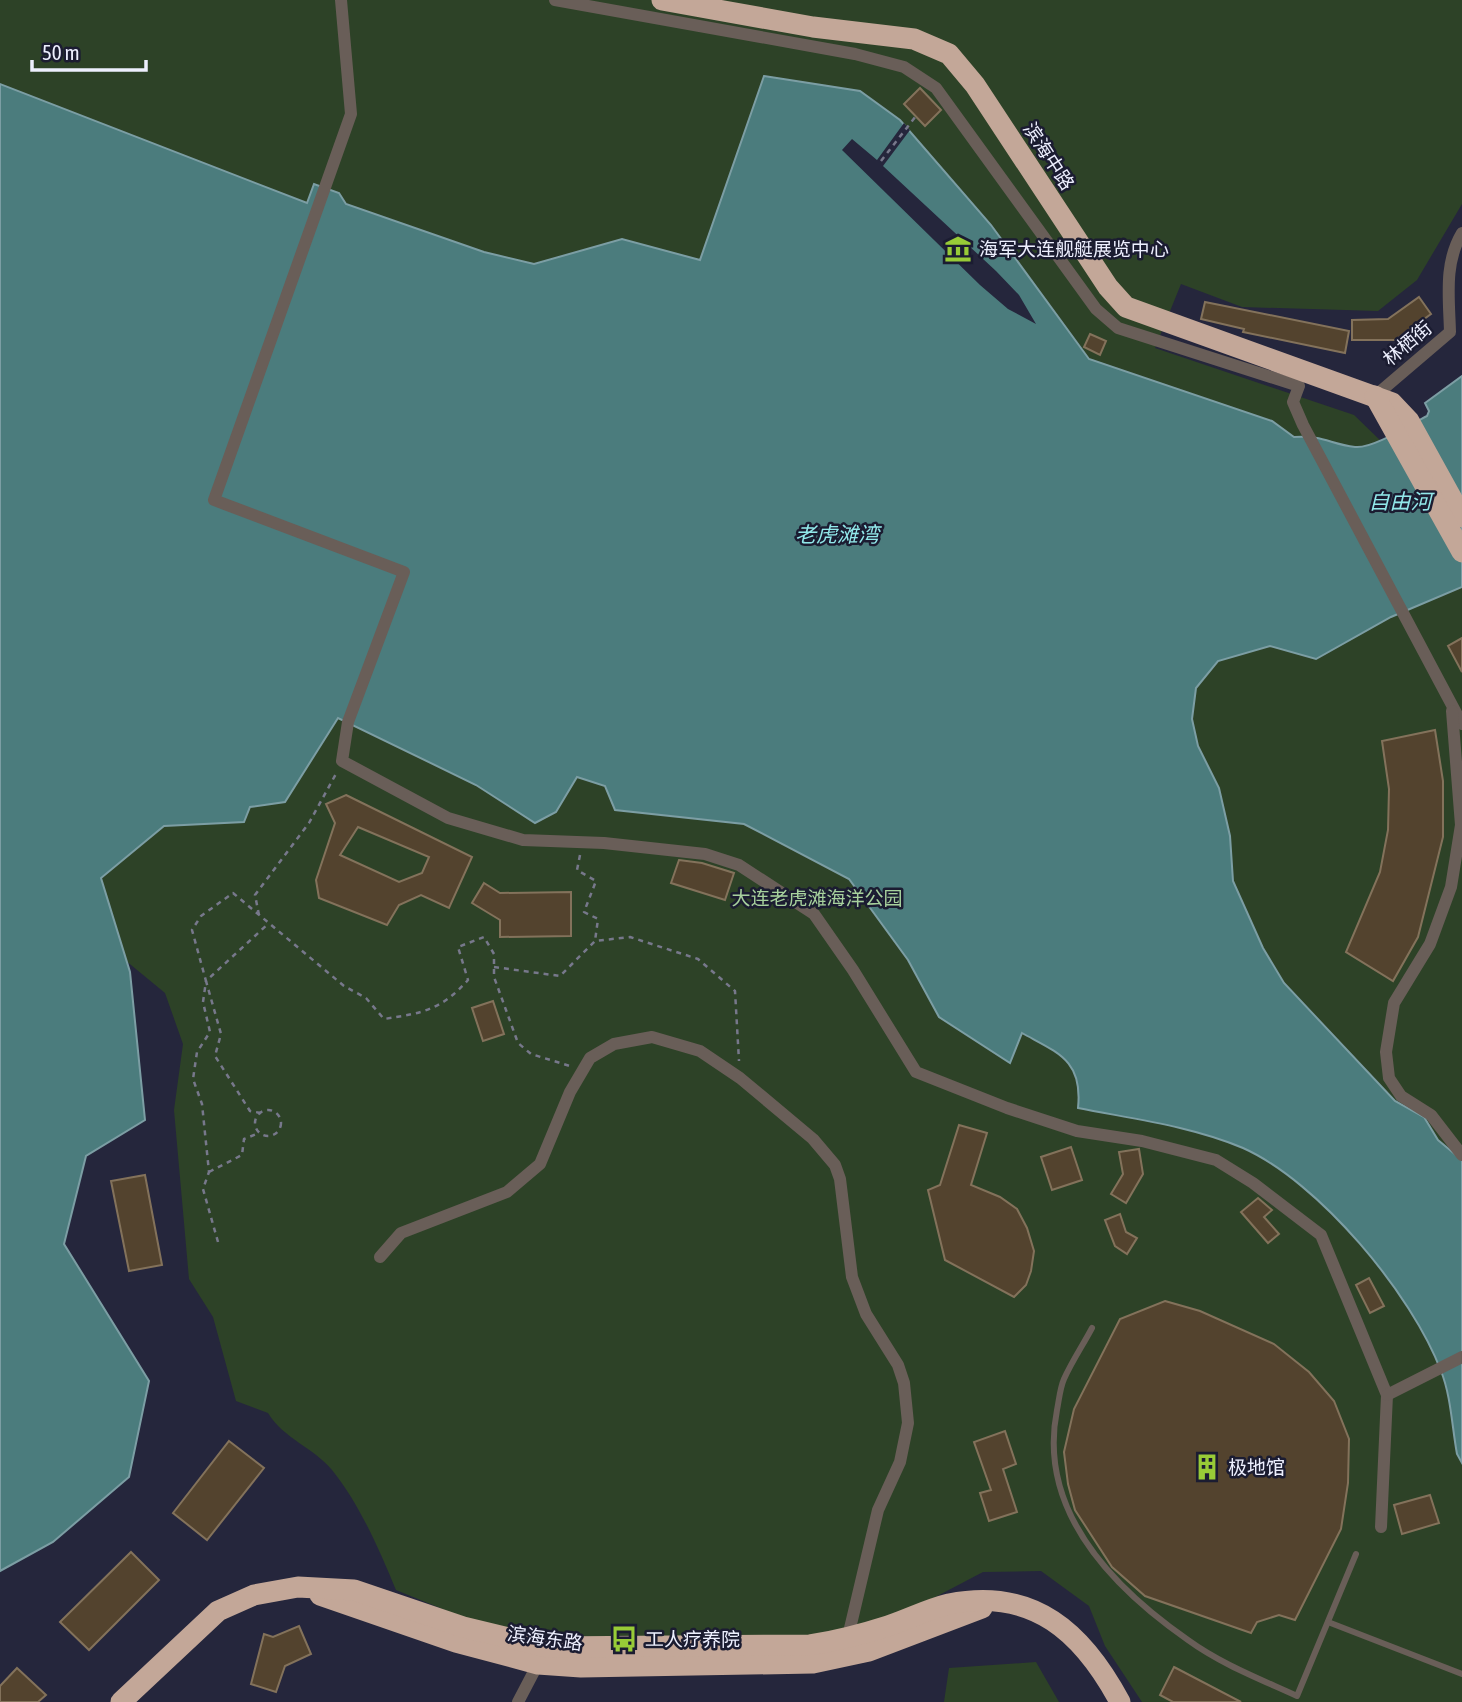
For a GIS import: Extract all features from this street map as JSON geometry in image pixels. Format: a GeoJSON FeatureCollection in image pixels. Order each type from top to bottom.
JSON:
{"type":"FeatureCollection","features":[{"type":"Feature","properties":{"kind":"highway","name":"滨海中路"},"geometry":{"type":"LineString","coordinates":[[662,0],[813,27],[914,38],[949,54],[969,76],[1108,288],[1126,307],[1392,403],[1462,552]]}},
{"type":"Feature","properties":{"kind":"highway","name":"滨海中路"},"geometry":{"type":"LineString","coordinates":[[1401,425],[1462,517]]}},
{"type":"Feature","properties":{"kind":"highway","name":"滨海东路"},"geometry":{"type":"LineString","coordinates":[[121,1702],[218,1611],[254,1595],[298,1587],[456,1642],[594,1667],[813,1663],[846,1648],[996,1603],[1026,1608],[1072,1633],[1091,1654],[1121,1702]]}},
{"type":"Feature","properties":{"kind":"street"},"geometry":{"type":"LineString","coordinates":[[341,0],[351,114],[214,500],[404,572],[348,722],[342,761],[448,818],[523,840],[604,843],[705,855],[739,865],[814,914],[853,970],[916,1072],[1007,1108],[1077,1131],[1142,1141],[1216,1160],[1253,1183],[1321,1235],[1387,1395],[1381,1527]]}},
{"type":"Feature","properties":{"kind":"street"},"geometry":{"type":"LineString","coordinates":[[555,0],[855,54],[904,67],[936,88],[1103,315],[1118,328],[1299,386],[1293,402],[1303,425],[1462,724]]}},
{"type":"Feature","properties":{"kind":"street","name":"林栖街"},"geometry":{"type":"LineString","coordinates":[[1375,396],[1450,331],[1452,249],[1462,233]]}},
{"type":"Feature","properties":{"kind":"street"},"geometry":{"type":"LineString","coordinates":[[1451,703],[1461,825],[1451,887],[1430,944],[1394,1003],[1386,1052],[1389,1078],[1401,1096],[1431,1115],[1462,1155]]}},
{"type":"Feature","properties":{"kind":"street"},"geometry":{"type":"LineString","coordinates":[[380,1256],[401,1233],[507,1192],[540,1164],[570,1092],[590,1058],[614,1044],[652,1037],[700,1051],[740,1078],[814,1139],[835,1165],[844,1196],[847,1256],[852,1278],[866,1314],[890,1349],[904,1383],[907,1413],[906,1442],[878,1510],[846,1648]]}},
{"type":"Feature","properties":{"kind":"street"},"geometry":{"type":"LineString","coordinates":[[1387,1395],[1462,1357]]}},
{"type":"Feature","properties":{"kind":"street"},"geometry":{"type":"LineString","coordinates":[[518,1702],[542,1656]]}},
{"type":"Feature","properties":{"kind":"lane"},"geometry":{"type":"LineString","coordinates":[[1092,1328],[1063,1381],[1053,1433],[1054,1471],[1064,1504],[1082,1538],[1139,1600],[1188,1640],[1229,1665],[1297,1696],[1356,1554]]}},
{"type":"Feature","properties":{"kind":"lane"},"geometry":{"type":"LineString","coordinates":[[1328,1622],[1462,1674]]}},
{"type":"Feature","properties":{"kind":"path"},"geometry":{"type":"LineString","coordinates":[[881,161],[916,116]]}},
{"type":"Feature","properties":{"kind":"path"},"geometry":{"type":"LineString","coordinates":[[259,915],[255,895],[309,823],[342,761]]}},
{"type":"Feature","properties":{"kind":"path"},"geometry":{"type":"LineString","coordinates":[[494,967],[560,976],[595,941],[598,919],[584,912],[596,881],[577,870]]}},
{"type":"Feature","properties":{"kind":"path"},"geometry":{"type":"LineString","coordinates":[[261,1113],[250,1111],[215,1056],[221,1034],[192,930],[201,916],[233,893],[344,986],[366,998],[384,1019],[425,1013],[451,999],[468,979],[458,947],[484,937],[494,954],[494,977],[518,1043],[531,1054],[569,1066],[580,1075]]}},
{"type":"Feature","properties":{"kind":"path"},"geometry":{"type":"LineString","coordinates":[[218,1241],[203,1189],[209,1172],[202,1104],[193,1079],[197,1052],[210,1032],[203,1002],[206,981],[269,923]]}},
{"type":"Feature","properties":{"kind":"path"},"geometry":{"type":"LineString","coordinates":[[595,941],[630,937],[698,959],[736,991],[740,1078]]}},
{"type":"Feature","properties":{"kind":"path"},"geometry":{"type":"LineString","coordinates":[[268,1110],[276,1113],[282,1124],[275,1135],[267,1137],[259,1133],[255,1120],[268,1110]]}},
{"type":"Feature","properties":{"kind":"path"},"geometry":{"type":"LineString","coordinates":[[209,1172],[242,1155],[244,1139],[259,1133]]}},
{"type":"Feature","properties":{"kind":"green space","name":"大连老虎滩海洋公园"},"geometry":{"type":"Polygon","coordinates":[[[0,0],[1462,0],[1462,204],[1417,280],[1378,311],[1242,307],[1181,284],[1155,348],[1354,415],[1385,445],[1462,580],[1462,1702],[1142,1702],[1105,1646],[1089,1606],[1041,1571],[983,1572],[903,1614],[803,1639],[561,1640],[489,1628],[396,1590],[360,1512],[332,1470],[282,1430],[268,1413],[236,1401],[213,1317],[189,1279],[174,1110],[183,1044],[165,993],[0,857],[0,0]]]}},
{"type":"Feature","properties":{"kind":"green space"},"geometry":{"type":"Polygon","coordinates":[[[1036,1662],[1059,1702],[944,1702],[949,1668],[1036,1662]]]}},
{"type":"Feature","properties":{"kind":"water","name":"老虎滩湾"},"geometry":{"type":"Polygon","coordinates":[[[764,76],[860,91],[900,120],[991,225],[1089,359],[1272,421],[1294,437],[1319,438],[1355,447],[1381,440],[1427,416],[1429,411],[1425,403],[1462,376],[1462,587],[1391,617],[1316,659],[1270,646],[1218,661],[1196,688],[1192,719],[1198,746],[1219,788],[1230,836],[1233,881],[1263,948],[1284,983],[1395,1101],[1424,1117],[1438,1140],[1462,1160],[1462,1463],[1457,1454],[1444,1381],[1427,1341],[1409,1308],[1386,1276],[1360,1243],[1331,1213],[1302,1186],[1272,1164],[1243,1148],[1182,1129],[1078,1108],[1079,1092],[1072,1068],[1047,1046],[1022,1033],[1010,1063],[939,1017],[908,960],[849,879],[744,824],[615,810],[605,786],[577,777],[556,812],[535,823],[476,785],[338,718],[285,802],[250,807],[244,822],[164,826],[101,878],[130,972],[145,1120],[86,1156],[64,1244],[149,1381],[129,1477],[53,1542],[0,1571],[0,84],[307,203],[314,184],[339,193],[346,204],[484,252],[534,264],[622,239],[700,260],[764,76]]]}},
{"type":"Feature","properties":{"kind":"pier"},"geometry":{"type":"Polygon","coordinates":[[[904,123],[910,130],[883,166],[996,271],[1019,295],[1036,324],[1008,309],[980,285],[842,150],[852,139],[877,160],[904,123]]]}},
{"type":"Feature","properties":{"kind":"building"},"geometry":{"type":"Polygon","coordinates":[[[920,88],[941,110],[925,126],[904,104],[920,88]]]}},
{"type":"Feature","properties":{"kind":"building"},"geometry":{"type":"Polygon","coordinates":[[[1419,297],[1431,314],[1395,340],[1352,340],[1352,320],[1388,319],[1419,297]]]}},
{"type":"Feature","properties":{"kind":"building"},"geometry":{"type":"Polygon","coordinates":[[[1205,302],[1349,331],[1345,353],[1243,332],[1244,329],[1201,319],[1205,302]]]}},
{"type":"Feature","properties":{"kind":"building"},"geometry":{"type":"Polygon","coordinates":[[[1090,334],[1106,341],[1100,355],[1084,347],[1090,334]]]}},
{"type":"Feature","properties":{"kind":"building"},"geometry":{"type":"Polygon","coordinates":[[[1462,638],[1462,672],[1448,646],[1462,638]]]}},
{"type":"Feature","properties":{"kind":"building"},"geometry":{"type":"Polygon","coordinates":[[[1435,730],[1443,781],[1443,837],[1418,937],[1393,981],[1346,952],[1380,872],[1388,830],[1389,789],[1382,741],[1435,730]]]}},
{"type":"Feature","properties":{"kind":"building"},"geometry":{"type":"Polygon","coordinates":[[[346,795],[472,857],[449,908],[421,895],[399,905],[387,925],[319,898],[316,880],[335,823],[326,804],[346,795]],[[358,827],[340,855],[399,882],[422,873],[429,857],[358,827]]]}},
{"type":"Feature","properties":{"kind":"building"},"geometry":{"type":"Polygon","coordinates":[[[679,860],[702,863],[734,873],[725,900],[671,883],[679,860]]]}},
{"type":"Feature","properties":{"kind":"building"},"geometry":{"type":"Polygon","coordinates":[[[484,883],[500,893],[571,892],[571,936],[500,937],[500,920],[472,903],[484,883]]]}},
{"type":"Feature","properties":{"kind":"building"},"geometry":{"type":"Polygon","coordinates":[[[493,1001],[504,1034],[483,1041],[472,1008],[493,1001]]]}},
{"type":"Feature","properties":{"kind":"building"},"geometry":{"type":"Polygon","coordinates":[[[959,1125],[987,1133],[971,1185],[1000,1197],[1017,1209],[1027,1228],[1034,1251],[1031,1271],[1026,1285],[1014,1297],[945,1260],[928,1190],[940,1185],[959,1125]]]}},
{"type":"Feature","properties":{"kind":"building"},"geometry":{"type":"Polygon","coordinates":[[[1071,1147],[1082,1180],[1052,1190],[1041,1157],[1071,1147]]]}},
{"type":"Feature","properties":{"kind":"building"},"geometry":{"type":"Polygon","coordinates":[[[1139,1149],[1143,1174],[1126,1203],[1111,1194],[1123,1174],[1119,1152],[1139,1149]]]}},
{"type":"Feature","properties":{"kind":"building"},"geometry":{"type":"Polygon","coordinates":[[[145,1175],[162,1265],[129,1271],[111,1181],[145,1175]]]}},
{"type":"Feature","properties":{"kind":"building"},"geometry":{"type":"Polygon","coordinates":[[[1258,1198],[1272,1210],[1264,1217],[1279,1234],[1268,1243],[1241,1212],[1258,1198]]]}},
{"type":"Feature","properties":{"kind":"building"},"geometry":{"type":"Polygon","coordinates":[[[1120,1214],[1126,1232],[1137,1238],[1127,1254],[1115,1246],[1105,1220],[1120,1214]]]}},
{"type":"Feature","properties":{"kind":"building"},"geometry":{"type":"Polygon","coordinates":[[[1369,1278],[1384,1306],[1370,1313],[1356,1285],[1369,1278]]]}},
{"type":"Feature","properties":{"kind":"building","name":"极地馆"},"geometry":{"type":"Polygon","coordinates":[[[1165,1301],[1200,1311],[1274,1344],[1309,1372],[1334,1401],[1349,1439],[1348,1483],[1341,1529],[1295,1620],[1279,1615],[1257,1622],[1251,1633],[1145,1596],[1112,1567],[1075,1510],[1064,1452],[1074,1409],[1120,1319],[1165,1301]]]}},
{"type":"Feature","properties":{"kind":"building"},"geometry":{"type":"Polygon","coordinates":[[[1005,1431],[1016,1464],[1003,1469],[1017,1512],[989,1521],[980,1493],[991,1490],[974,1442],[1005,1431]]]}},
{"type":"Feature","properties":{"kind":"building"},"geometry":{"type":"Polygon","coordinates":[[[229,1441],[264,1468],[207,1540],[173,1513],[229,1441]]]}},
{"type":"Feature","properties":{"kind":"building"},"geometry":{"type":"Polygon","coordinates":[[[1430,1495],[1439,1523],[1402,1534],[1394,1505],[1430,1495]]]}},
{"type":"Feature","properties":{"kind":"building"},"geometry":{"type":"Polygon","coordinates":[[[131,1552],[159,1580],[89,1650],[60,1622],[131,1552]]]}},
{"type":"Feature","properties":{"kind":"building"},"geometry":{"type":"Polygon","coordinates":[[[299,1626],[311,1654],[285,1666],[276,1692],[251,1684],[264,1634],[273,1637],[299,1626]]]}},
{"type":"Feature","properties":{"kind":"building"},"geometry":{"type":"Polygon","coordinates":[[[1174,1667],[1241,1702],[1173,1702],[1160,1695],[1174,1667]]]}},
{"type":"Feature","properties":{"kind":"building"},"geometry":{"type":"Polygon","coordinates":[[[17,1668],[46,1695],[38,1702],[0,1702],[0,1686],[17,1668]]]}},
{"type":"Feature","properties":{"kind":"place","name":"海军大连舰艇展览中心"},"geometry":{"type":"Point","coordinates":[958,249]}},
{"type":"Feature","properties":{"kind":"place","name":"极地馆"},"geometry":{"type":"Point","coordinates":[1207,1467]}},
{"type":"Feature","properties":{"kind":"place","name":"工人疗养院"},"geometry":{"type":"Point","coordinates":[624,1639]}},
{"type":"Feature","properties":{"kind":"water label","name":"自由河"},"geometry":{"type":"Point","coordinates":[1400,501]}}]}
